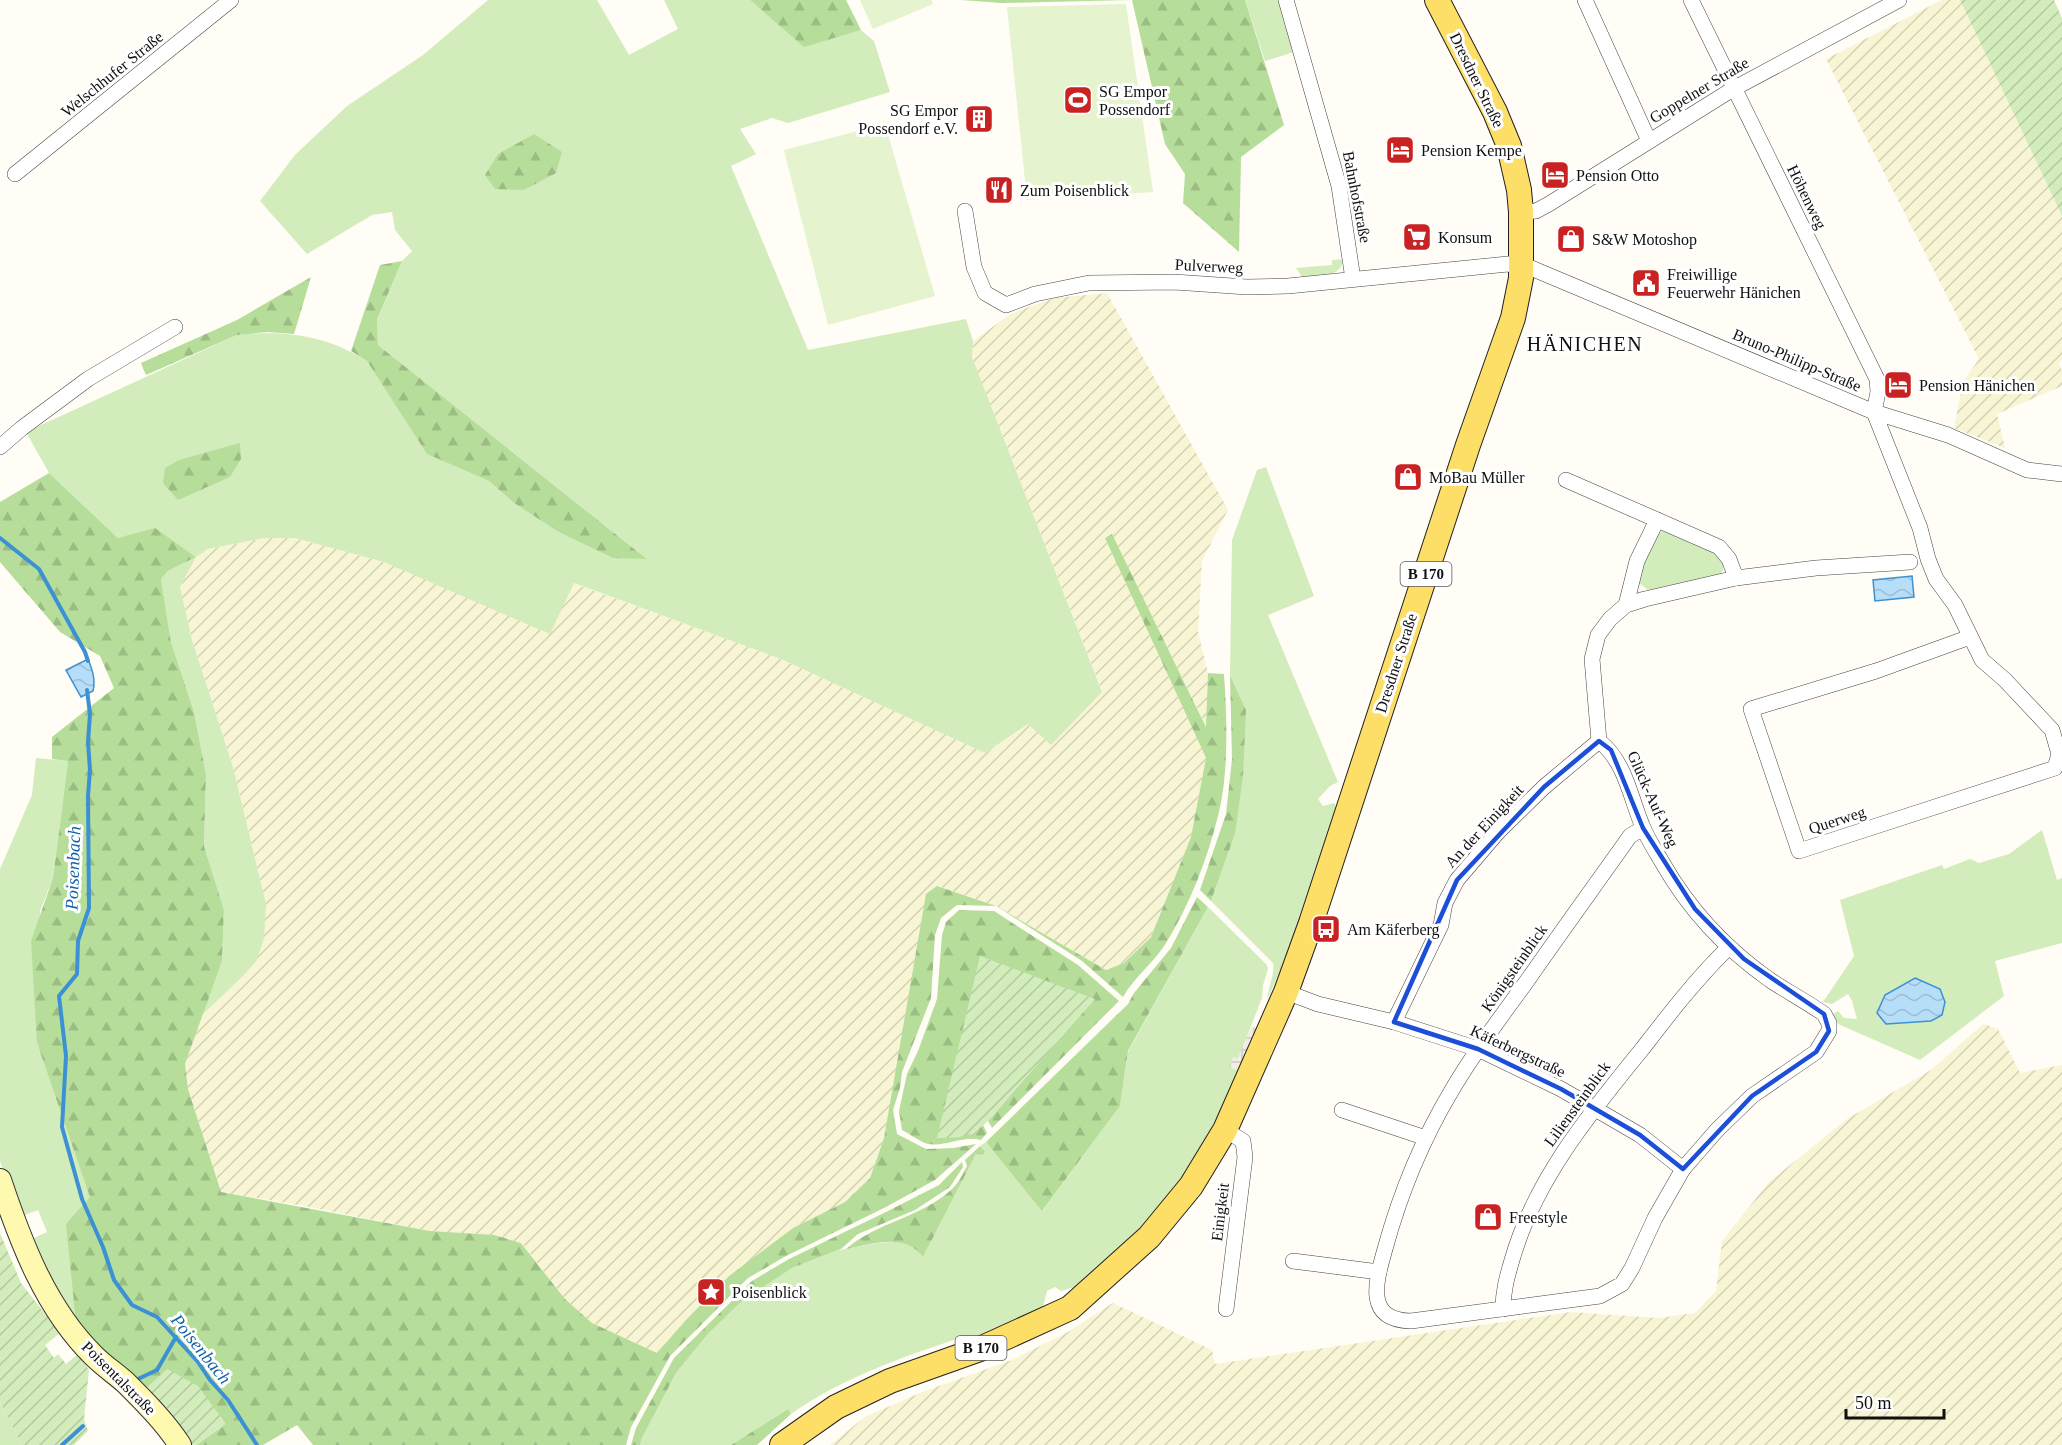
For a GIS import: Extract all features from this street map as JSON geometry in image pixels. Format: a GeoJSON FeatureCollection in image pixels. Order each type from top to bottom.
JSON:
{"type":"FeatureCollection","features":[{"type":"Feature","properties":{"kind":"main road","name":"Dresdner Straße"},"geometry":{"type":"LineString","coordinates":[[782,1445],[836,1407],[890,1381],[980,1349],[1070,1308],[1149,1237],[1191,1186],[1225,1130],[1286,992],[1311,923],[1464,456],[1513,318],[1522,266],[1521,212],[1519,190],[1509,146],[1495,112],[1437,0]]}},
{"type":"Feature","properties":{"kind":"main road","name":"Poisentalstraße"},"geometry":{"type":"LineString","coordinates":[[0,1180],[16,1229],[56,1309],[93,1355],[132,1389],[171,1431],[180,1445]]}},
{"type":"Feature","properties":{"kind":"street","name":"Welschhufer Straße"},"geometry":{"type":"LineString","coordinates":[[15,174],[231,0]]}},
{"type":"Feature","properties":{"kind":"street","name":"Bahnhofstraße"},"geometry":{"type":"LineString","coordinates":[[1286,0],[1342,199],[1353,279]]}},
{"type":"Feature","properties":{"kind":"street"},"geometry":{"type":"LineString","coordinates":[[1585,0],[1649,141]]}},
{"type":"Feature","properties":{"kind":"street","name":"Höhenweg"},"geometry":{"type":"LineString","coordinates":[[1691,0],[1877,379],[1878,392],[1874,412]]}},
{"type":"Feature","properties":{"kind":"street","name":"Goppelner Straße"},"geometry":{"type":"LineString","coordinates":[[1521,212],[1536,211],[1549,204],[1733,89],[1899,0]]}},
{"type":"Feature","properties":{"kind":"street","name":"Pulverweg"},"geometry":{"type":"LineString","coordinates":[[965,211],[974,267],[985,293],[1006,305],[1035,294],[1089,284],[1174,282],[1247,287],[1479,266],[1508,264],[1522,266]]}},
{"type":"Feature","properties":{"kind":"street","name":"Bruno-Philipp-Straße"},"geometry":{"type":"LineString","coordinates":[[1522,266],[1874,412],[1948,435],[2027,470],[2062,474]]}},
{"type":"Feature","properties":{"kind":"street"},"geometry":{"type":"LineString","coordinates":[[0,447],[88,379],[175,327]]}},
{"type":"Feature","properties":{"kind":"street","name":"Querweg"},"geometry":{"type":"LineString","coordinates":[[1874,412],[1920,528],[1936,579],[1955,605],[1982,660],[2006,680],[2052,730],[2059,754],[2055,768],[1799,851],[1751,709],[1876,671],[1970,637]]}},
{"type":"Feature","properties":{"kind":"street"},"geometry":{"type":"LineString","coordinates":[[1566,480],[1719,546],[1729,559],[1736,578]]}},
{"type":"Feature","properties":{"kind":"street"},"geometry":{"type":"LineString","coordinates":[[1626,605],[1637,561],[1657,520]]}},
{"type":"Feature","properties":{"kind":"street"},"geometry":{"type":"LineString","coordinates":[[1599,741],[1592,659],[1598,635],[1610,619],[1626,605],[1694,586],[1736,578],[1816,568],[1910,562]]}},
{"type":"Feature","properties":{"kind":"street","name":"Glück-Auf-Weg"},"geometry":{"type":"LineString","coordinates":[[1599,741],[1611,750],[1621,768],[1643,828],[1663,864],[1695,909],[1729,947],[1770,980],[1824,1014],[1829,1023],[1829,1031],[1816,1052],[1752,1096],[1717,1130],[1683,1169]]}},
{"type":"Feature","properties":{"kind":"street","name":"An der Einigkeit"},"geometry":{"type":"LineString","coordinates":[[1394,1022],[1440,925],[1446,903],[1458,880],[1498,832],[1544,788],[1599,741]]}},
{"type":"Feature","properties":{"kind":"street","name":"Königsteinblick"},"geometry":{"type":"LineString","coordinates":[[1503,1309],[1411,1321],[1398,1321],[1386,1316],[1378,1304],[1376,1293],[1379,1272],[1401,1196],[1426,1138],[1451,1091],[1478,1049],[1630,836],[1643,828]]}},
{"type":"Feature","properties":{"kind":"street","name":"Liliensteinblick"},"geometry":{"type":"LineString","coordinates":[[1503,1309],[1503,1292],[1515,1248],[1528,1214],[1553,1168],[1593,1109],[1704,971],[1729,947]]}},
{"type":"Feature","properties":{"kind":"street","name":"Käferbergstraße"},"geometry":{"type":"LineString","coordinates":[[1286,992],[1318,1004],[1394,1022],[1478,1049],[1561,1089],[1640,1135],[1683,1169]]}},
{"type":"Feature","properties":{"kind":"street"},"geometry":{"type":"LineString","coordinates":[[1342,1110],[1426,1138]]}},
{"type":"Feature","properties":{"kind":"street","name":"Einigkeit"},"geometry":{"type":"LineString","coordinates":[[1225,1130],[1243,1141],[1245,1157],[1226,1310]]}},
{"type":"Feature","properties":{"kind":"street"},"geometry":{"type":"LineString","coordinates":[[1503,1309],[1600,1296],[1622,1284],[1632,1269],[1655,1218],[1683,1169]]}},
{"type":"Feature","properties":{"kind":"street"},"geometry":{"type":"LineString","coordinates":[[1293,1261],[1379,1272]]}},
{"type":"Feature","properties":{"kind":"highlighted area"},"geometry":{"type":"Polygon","coordinates":[[[1599,741],[1611,750],[1643,828],[1695,909],[1744,959],[1824,1014],[1829,1031],[1816,1052],[1752,1096],[1683,1169],[1640,1135],[1561,1089],[1478,1049],[1394,1022],[1457,880],[1544,787],[1599,741]]]}},
{"type":"Feature","properties":{"kind":"shaded area"},"geometry":{"type":"Polygon","coordinates":[[[1942,0],[1960,0],[2062,216],[2062,360],[2059,362],[2062,371],[2062,386],[1997,414],[2005,448],[1954,428],[1963,382],[1979,359],[1826,59],[1942,0]]]}},
{"type":"Feature","properties":{"kind":"shaded area"},"geometry":{"type":"Polygon","coordinates":[[[1107,293],[1228,510],[1202,561],[1198,632],[1208,673],[1207,728],[1112,535],[1105,538],[1206,758],[1191,837],[1151,937],[1124,963],[1106,970],[996,906],[938,886],[884,1138],[870,1178],[845,1202],[793,1228],[685,1321],[657,1353],[592,1323],[565,1299],[521,1242],[430,1231],[221,1192],[188,1089],[185,1064],[200,1017],[242,977],[266,904],[233,767],[192,640],[180,587],[196,557],[208,549],[264,538],[295,538],[384,562],[573,583],[781,659],[985,753],[1028,724],[1102,691],[972,357],[973,341],[1012,313],[1055,298],[1107,293]]]}},
{"type":"Feature","properties":{"kind":"shaded area"},"geometry":{"type":"Polygon","coordinates":[[[1983,1024],[1998,1029],[2020,1073],[2062,1065],[2062,1445],[830,1445],[865,1417],[922,1392],[1012,1360],[1068,1332],[1113,1303],[1212,1350],[1215,1364],[1571,1312],[1658,1318],[1695,1313],[1716,1291],[1722,1241],[1769,1182],[1847,1119],[1931,1070],[1983,1024]]]}},
{"type":"Feature","properties":{"kind":"shaded area"},"geometry":{"type":"Polygon","coordinates":[[[1251,1027],[1256,1028],[1239,1071],[1229,1067],[1233,1057],[1238,1058],[1251,1027]]]}},
{"type":"Feature","properties":{"kind":"green space"},"geometry":{"type":"Polygon","coordinates":[[[488,0],[597,0],[629,55],[678,29],[664,0],[750,0],[804,46],[861,30],[874,41],[890,92],[788,123],[772,118],[740,129],[756,154],[731,166],[808,350],[966,319],[973,341],[972,357],[1102,692],[1051,745],[1028,724],[985,753],[781,659],[574,583],[550,634],[384,562],[295,538],[264,538],[208,549],[196,557],[155,529],[118,538],[49,473],[26,432],[237,335],[271,333],[320,340],[352,352],[367,361],[428,454],[489,481],[514,503],[557,531],[646,558],[378,345],[377,321],[402,261],[412,251],[395,230],[392,212],[372,215],[307,254],[260,201],[295,155],[347,106],[423,55],[488,0]]]}},
{"type":"Feature","properties":{"kind":"green space"},"geometry":{"type":"Polygon","coordinates":[[[750,0],[846,0],[861,30],[804,47],[750,0]]]}},
{"type":"Feature","properties":{"kind":"green space"},"geometry":{"type":"Polygon","coordinates":[[[860,0],[931,0],[933,4],[873,29],[860,0]]]}},
{"type":"Feature","properties":{"kind":"green space"},"geometry":{"type":"Polygon","coordinates":[[[961,0],[1132,0],[1002,3],[961,0]]]}},
{"type":"Feature","properties":{"kind":"green space"},"geometry":{"type":"Polygon","coordinates":[[[1132,0],[1245,0],[1284,125],[1241,157],[1239,252],[1183,203],[1185,174],[1165,144],[1132,0]]]}},
{"type":"Feature","properties":{"kind":"green space"},"geometry":{"type":"Polygon","coordinates":[[[1245,0],[1279,0],[1294,52],[1265,61],[1245,0]]]}},
{"type":"Feature","properties":{"kind":"green space"},"geometry":{"type":"Polygon","coordinates":[[[1960,0],[2054,0],[2062,18],[2062,216],[1960,0]]]}},
{"type":"Feature","properties":{"kind":"green space","name":"SG Empor Possendorf"},"geometry":{"type":"Polygon","coordinates":[[[1126,4],[1153,192],[1027,200],[1007,7],[1126,4]]]}},
{"type":"Feature","properties":{"kind":"green space"},"geometry":{"type":"Polygon","coordinates":[[[885,124],[935,296],[828,325],[784,150],[885,124]]]}},
{"type":"Feature","properties":{"kind":"green space"},"geometry":{"type":"Polygon","coordinates":[[[534,134],[562,152],[556,173],[524,190],[495,189],[485,175],[498,154],[534,134]]]}},
{"type":"Feature","properties":{"kind":"green space"},"geometry":{"type":"Polygon","coordinates":[[[1343,259],[1338,270],[1328,275],[1303,278],[1296,268],[1332,265],[1332,260],[1343,259]]]}},
{"type":"Feature","properties":{"kind":"green space"},"geometry":{"type":"Polygon","coordinates":[[[402,261],[377,320],[378,345],[647,559],[613,558],[557,531],[514,503],[489,481],[427,454],[367,361],[351,351],[380,265],[402,261]]]}},
{"type":"Feature","properties":{"kind":"green space"},"geometry":{"type":"Polygon","coordinates":[[[311,277],[294,334],[268,332],[237,335],[146,375],[141,363],[237,320],[311,277]]]}},
{"type":"Feature","properties":{"kind":"green space"},"geometry":{"type":"Polygon","coordinates":[[[240,443],[241,459],[230,477],[178,500],[163,483],[165,468],[179,460],[240,443]]]}},
{"type":"Feature","properties":{"kind":"green space"},"geometry":{"type":"Polygon","coordinates":[[[1266,467],[1314,596],[1268,615],[1338,782],[1330,786],[1318,799],[1323,806],[1334,803],[1340,812],[1285,960],[1267,1000],[1273,963],[1211,901],[1235,834],[1246,710],[1230,675],[1232,540],[1257,470],[1266,467]]]}},
{"type":"Feature","properties":{"kind":"green space"},"geometry":{"type":"Polygon","coordinates":[[[49,473],[118,538],[155,528],[196,557],[168,571],[161,579],[171,642],[194,712],[206,774],[204,846],[224,910],[222,961],[185,1064],[188,1089],[221,1192],[430,1231],[494,1235],[521,1243],[565,1299],[592,1323],[657,1353],[729,1276],[793,1228],[845,1202],[870,1178],[884,1138],[926,894],[937,886],[996,906],[957,905],[941,918],[935,935],[931,998],[902,1072],[893,1110],[897,1134],[926,1149],[976,1144],[935,1180],[786,1256],[748,1278],[670,1356],[631,1427],[626,1445],[313,1445],[297,1425],[263,1445],[196,1445],[226,1424],[144,1390],[76,1323],[66,1224],[90,1197],[37,1043],[31,941],[53,878],[68,761],[52,759],[52,737],[114,688],[100,656],[60,632],[0,562],[0,502],[49,473]]]}},
{"type":"Feature","properties":{"kind":"green space"},"geometry":{"type":"Polygon","coordinates":[[[1664,530],[1723,557],[1723,570],[1720,575],[1648,590],[1638,582],[1639,570],[1655,535],[1664,530]]]}},
{"type":"Feature","properties":{"kind":"green space"},"geometry":{"type":"Polygon","coordinates":[[[1112,534],[1206,727],[1208,673],[1224,674],[1226,764],[1222,800],[1209,849],[1175,928],[1161,950],[1123,997],[1082,961],[996,906],[1106,970],[1124,963],[1151,937],[1191,837],[1206,758],[1105,538],[1112,534]]]}},
{"type":"Feature","properties":{"kind":"green space"},"geometry":{"type":"Polygon","coordinates":[[[196,557],[180,587],[192,640],[233,767],[266,904],[264,938],[257,960],[200,1017],[222,961],[224,910],[204,846],[206,774],[194,712],[171,642],[161,579],[168,571],[196,557]]]}},
{"type":"Feature","properties":{"kind":"green space"},"geometry":{"type":"Polygon","coordinates":[[[1230,675],[1246,710],[1243,776],[1235,834],[1211,901],[1200,890],[1226,814],[1232,759],[1230,675]]]}},
{"type":"Feature","properties":{"kind":"green space"},"geometry":{"type":"Polygon","coordinates":[[[36,758],[68,761],[53,878],[40,911],[37,1043],[91,1197],[76,1323],[30,1240],[47,1232],[38,1210],[19,1217],[0,1161],[0,869],[32,795],[36,758]]]}},
{"type":"Feature","properties":{"kind":"green space"},"geometry":{"type":"Polygon","coordinates":[[[2042,830],[2057,880],[2062,878],[2062,943],[1995,961],[2004,996],[1920,1060],[1838,1024],[1833,1014],[1838,1011],[1844,1018],[1857,1019],[1848,994],[1832,1004],[1823,1002],[1854,956],[1840,900],[1942,865],[1944,869],[1970,859],[1979,863],[2009,854],[2042,830]]]}},
{"type":"Feature","properties":{"kind":"green space"},"geometry":{"type":"Polygon","coordinates":[[[1197,897],[1208,907],[1128,1051],[1120,1106],[1042,1211],[986,1142],[1128,1004],[1134,993],[1171,948],[1197,897]]]}},
{"type":"Feature","properties":{"kind":"green space"},"geometry":{"type":"Polygon","coordinates":[[[1208,907],[1267,965],[1268,969],[1262,998],[1238,1059],[1230,1067],[1239,1071],[1225,1112],[1162,1210],[1075,1287],[1061,1291],[1055,1287],[1047,1291],[1043,1307],[1010,1324],[962,1343],[960,1338],[916,1353],[852,1379],[791,1414],[788,1409],[731,1445],[640,1445],[676,1373],[708,1334],[741,1302],[792,1268],[839,1250],[878,1243],[903,1241],[916,1247],[923,1257],[976,1154],[985,1151],[980,1146],[986,1142],[1043,1210],[1120,1106],[1128,1052],[1208,907]]]}},
{"type":"Feature","properties":{"kind":"green space"},"geometry":{"type":"Polygon","coordinates":[[[959,910],[994,911],[1078,965],[1119,1001],[992,1128],[988,1121],[1094,999],[969,1136],[983,1125],[987,1133],[981,1140],[968,1139],[928,1144],[902,1130],[899,1111],[907,1074],[937,999],[942,935],[946,922],[959,910]]]}},
{"type":"Feature","properties":{"kind":"green space"},"geometry":{"type":"Polygon","coordinates":[[[980,956],[1095,999],[986,1123],[963,1136],[937,1138],[980,956]]]}},
{"type":"Feature","properties":{"kind":"green space"},"geometry":{"type":"Polygon","coordinates":[[[980,1146],[985,1151],[983,1155],[976,1154],[923,1257],[916,1249],[898,1242],[877,1243],[846,1249],[871,1232],[913,1214],[940,1199],[956,1184],[967,1166],[965,1160],[980,1146]]]}},
{"type":"Feature","properties":{"kind":"green space"},"geometry":{"type":"Polygon","coordinates":[[[962,1162],[963,1167],[950,1187],[915,1210],[858,1234],[841,1249],[792,1268],[741,1302],[708,1334],[676,1373],[640,1445],[631,1445],[636,1428],[674,1358],[752,1281],[789,1259],[939,1185],[962,1162]]]}},
{"type":"Feature","properties":{"kind":"green space"},"geometry":{"type":"Polygon","coordinates":[[[0,1233],[21,1283],[60,1333],[45,1345],[54,1358],[58,1354],[66,1364],[78,1354],[89,1370],[84,1419],[88,1431],[74,1445],[22,1445],[0,1402],[0,1233]]]}},
{"type":"Feature","properties":{"kind":"green space"},"geometry":{"type":"Polygon","coordinates":[[[167,1369],[198,1386],[226,1424],[196,1445],[189,1445],[144,1390],[167,1369]]]}},
{"type":"Feature","properties":{"kind":"green space"},"geometry":{"type":"Polygon","coordinates":[[[0,1402],[22,1445],[0,1445],[0,1402]]]}},
{"type":"Feature","properties":{"kind":"green space"},"geometry":{"type":"Polygon","coordinates":[[[788,1409],[791,1414],[757,1445],[731,1445],[788,1409]]]}},
{"type":"Feature","properties":{"kind":"water"},"geometry":{"type":"Polygon","coordinates":[[[1912,576],[1914,597],[1875,601],[1873,580],[1912,576]]]}},
{"type":"Feature","properties":{"kind":"water"},"geometry":{"type":"Polygon","coordinates":[[[88,659],[94,687],[93,691],[81,697],[66,670],[88,659]]]}},
{"type":"Feature","properties":{"kind":"water"},"geometry":{"type":"Polygon","coordinates":[[[1915,978],[1940,989],[1945,1002],[1942,1015],[1931,1021],[1886,1024],[1877,1013],[1885,995],[1915,978]]]}},
{"type":"Feature","properties":{"kind":"waterway","name":"Poisenbach"},"geometry":{"type":"LineString","coordinates":[[0,538],[39,569],[88,661]]}},
{"type":"Feature","properties":{"kind":"waterway","name":"Poisenbach"},"geometry":{"type":"LineString","coordinates":[[87,690],[90,714],[88,742],[90,770],[88,796],[89,908],[78,941],[77,974],[59,996],[66,1056],[62,1127],[82,1199],[103,1247],[114,1280],[132,1305],[157,1317],[198,1362],[228,1400],[257,1445]]}},
{"type":"Feature","properties":{"kind":"waterway"},"geometry":{"type":"LineString","coordinates":[[138,1379],[157,1370],[176,1337]]}},
{"type":"Feature","properties":{"kind":"waterway"},"geometry":{"type":"LineString","coordinates":[[62,1445],[83,1426]]}},
{"type":"Feature","properties":{"kind":"place","name":"SG Empor Possendorf"},"geometry":{"type":"Point","coordinates":[1078,100]}},
{"type":"Feature","properties":{"kind":"place","name":"SG Empor Possendorf e.V."},"geometry":{"type":"Point","coordinates":[979,119]}},
{"type":"Feature","properties":{"kind":"place","name":"Pension Kempe"},"geometry":{"type":"Point","coordinates":[1400,150]}},
{"type":"Feature","properties":{"kind":"place","name":"Pension Otto"},"geometry":{"type":"Point","coordinates":[1555,175]}},
{"type":"Feature","properties":{"kind":"place","name":"Zum Poisenblick"},"geometry":{"type":"Point","coordinates":[999,190]}},
{"type":"Feature","properties":{"kind":"place","name":"Konsum"},"geometry":{"type":"Point","coordinates":[1417,237]}},
{"type":"Feature","properties":{"kind":"place","name":"S&W Motoshop"},"geometry":{"type":"Point","coordinates":[1571,239]}},
{"type":"Feature","properties":{"kind":"place","name":"Freiwillige Feuerwehr Hänichen"},"geometry":{"type":"Point","coordinates":[1646,283]}},
{"type":"Feature","properties":{"kind":"place","name":"Pension Hänichen"},"geometry":{"type":"Point","coordinates":[1898,385]}},
{"type":"Feature","properties":{"kind":"place","name":"MoBau Müller"},"geometry":{"type":"Point","coordinates":[1408,477]}},
{"type":"Feature","properties":{"kind":"place","name":"Am Käferberg"},"geometry":{"type":"Point","coordinates":[1326,929]}},
{"type":"Feature","properties":{"kind":"place","name":"Freestyle"},"geometry":{"type":"Point","coordinates":[1488,1217]}},
{"type":"Feature","properties":{"kind":"place","name":"Poisenblick"},"geometry":{"type":"Point","coordinates":[711,1292]}},
{"type":"Feature","properties":{"kind":"district","name":"HÄNICHEN"},"geometry":{"type":"Point","coordinates":[1585,344]}}]}
